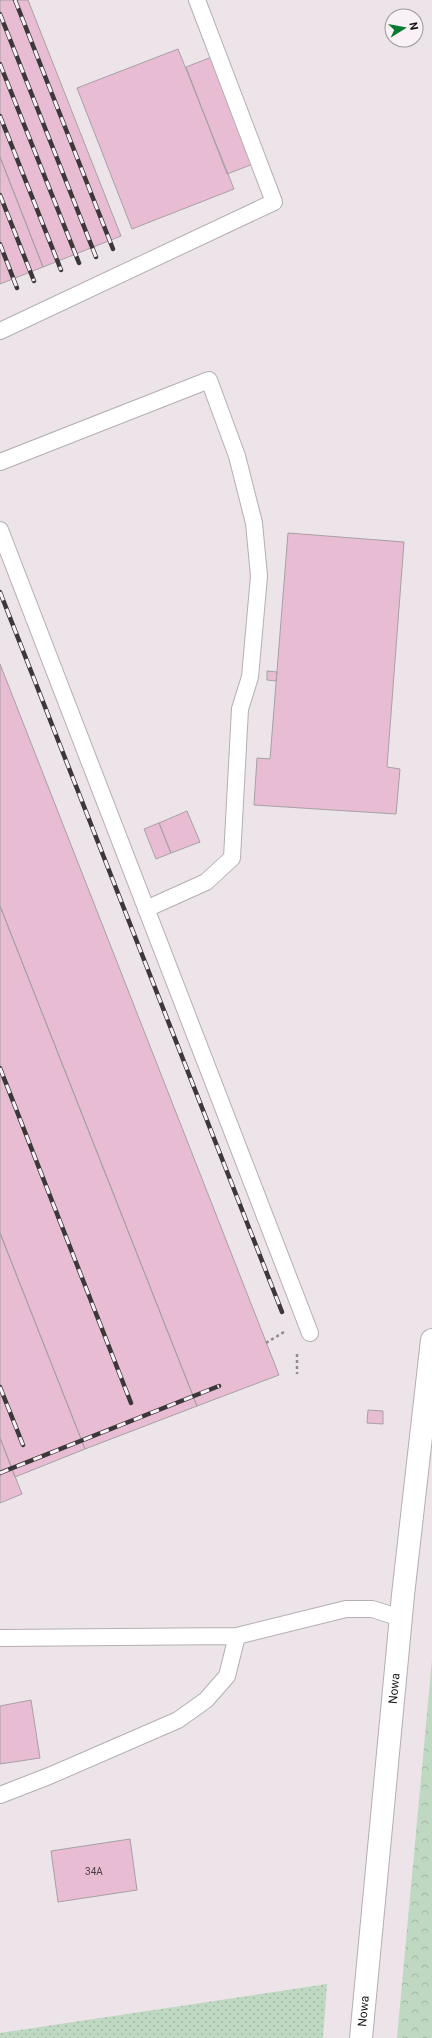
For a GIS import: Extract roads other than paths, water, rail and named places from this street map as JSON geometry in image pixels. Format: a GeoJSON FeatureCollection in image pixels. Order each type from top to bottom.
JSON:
{"type":"FeatureCollection","features":[{"type":"Feature","properties":{"kind":"street","name":"Nowa"},"geometry":{"type":"LineString","coordinates":[[361,2038],[401,1618],[432,1340]]}},
{"type":"Feature","properties":{"kind":"lane"},"geometry":{"type":"LineString","coordinates":[[0,331],[274,202],[197,0]]}},
{"type":"Feature","properties":{"kind":"lane"},"geometry":{"type":"LineString","coordinates":[[0,462],[209,380],[237,456],[254,523],[259,576],[250,677],[240,709],[232,858],[206,882],[146,909]]}},
{"type":"Feature","properties":{"kind":"lane"},"geometry":{"type":"LineString","coordinates":[[0,530],[310,1333]]}},
{"type":"Feature","properties":{"kind":"lane"},"geometry":{"type":"LineString","coordinates":[[0,1638],[237,1636],[346,1609],[372,1609],[401,1618]]}},
{"type":"Feature","properties":{"kind":"lane"},"geometry":{"type":"LineString","coordinates":[[0,1795],[49,1776],[178,1720],[206,1700],[227,1676],[237,1636]]}},
{"type":"Feature","properties":{"kind":"railway"},"geometry":{"type":"LineString","coordinates":[[15,0],[113,249]]}},
{"type":"Feature","properties":{"kind":"railway"},"geometry":{"type":"LineString","coordinates":[[0,14],[96,257]]}},
{"type":"Feature","properties":{"kind":"railway"},"geometry":{"type":"LineString","coordinates":[[0,64],[79,263]]}},
{"type":"Feature","properties":{"kind":"railway"},"geometry":{"type":"LineString","coordinates":[[0,116],[61,270]]}},
{"type":"Feature","properties":{"kind":"railway"},"geometry":{"type":"LineString","coordinates":[[0,195],[34,281]]}},
{"type":"Feature","properties":{"kind":"railway"},"geometry":{"type":"LineString","coordinates":[[0,244],[17,288]]}},
{"type":"Feature","properties":{"kind":"railway"},"geometry":{"type":"LineString","coordinates":[[0,592],[282,1312]]}},
{"type":"Feature","properties":{"kind":"railway"},"geometry":{"type":"LineString","coordinates":[[0,1068],[131,1403]]}},
{"type":"Feature","properties":{"kind":"railway"},"geometry":{"type":"LineString","coordinates":[[0,1473],[219,1386]]}},
{"type":"Feature","properties":{"kind":"railway"},"geometry":{"type":"LineString","coordinates":[[0,1387],[23,1445]]}}]}
